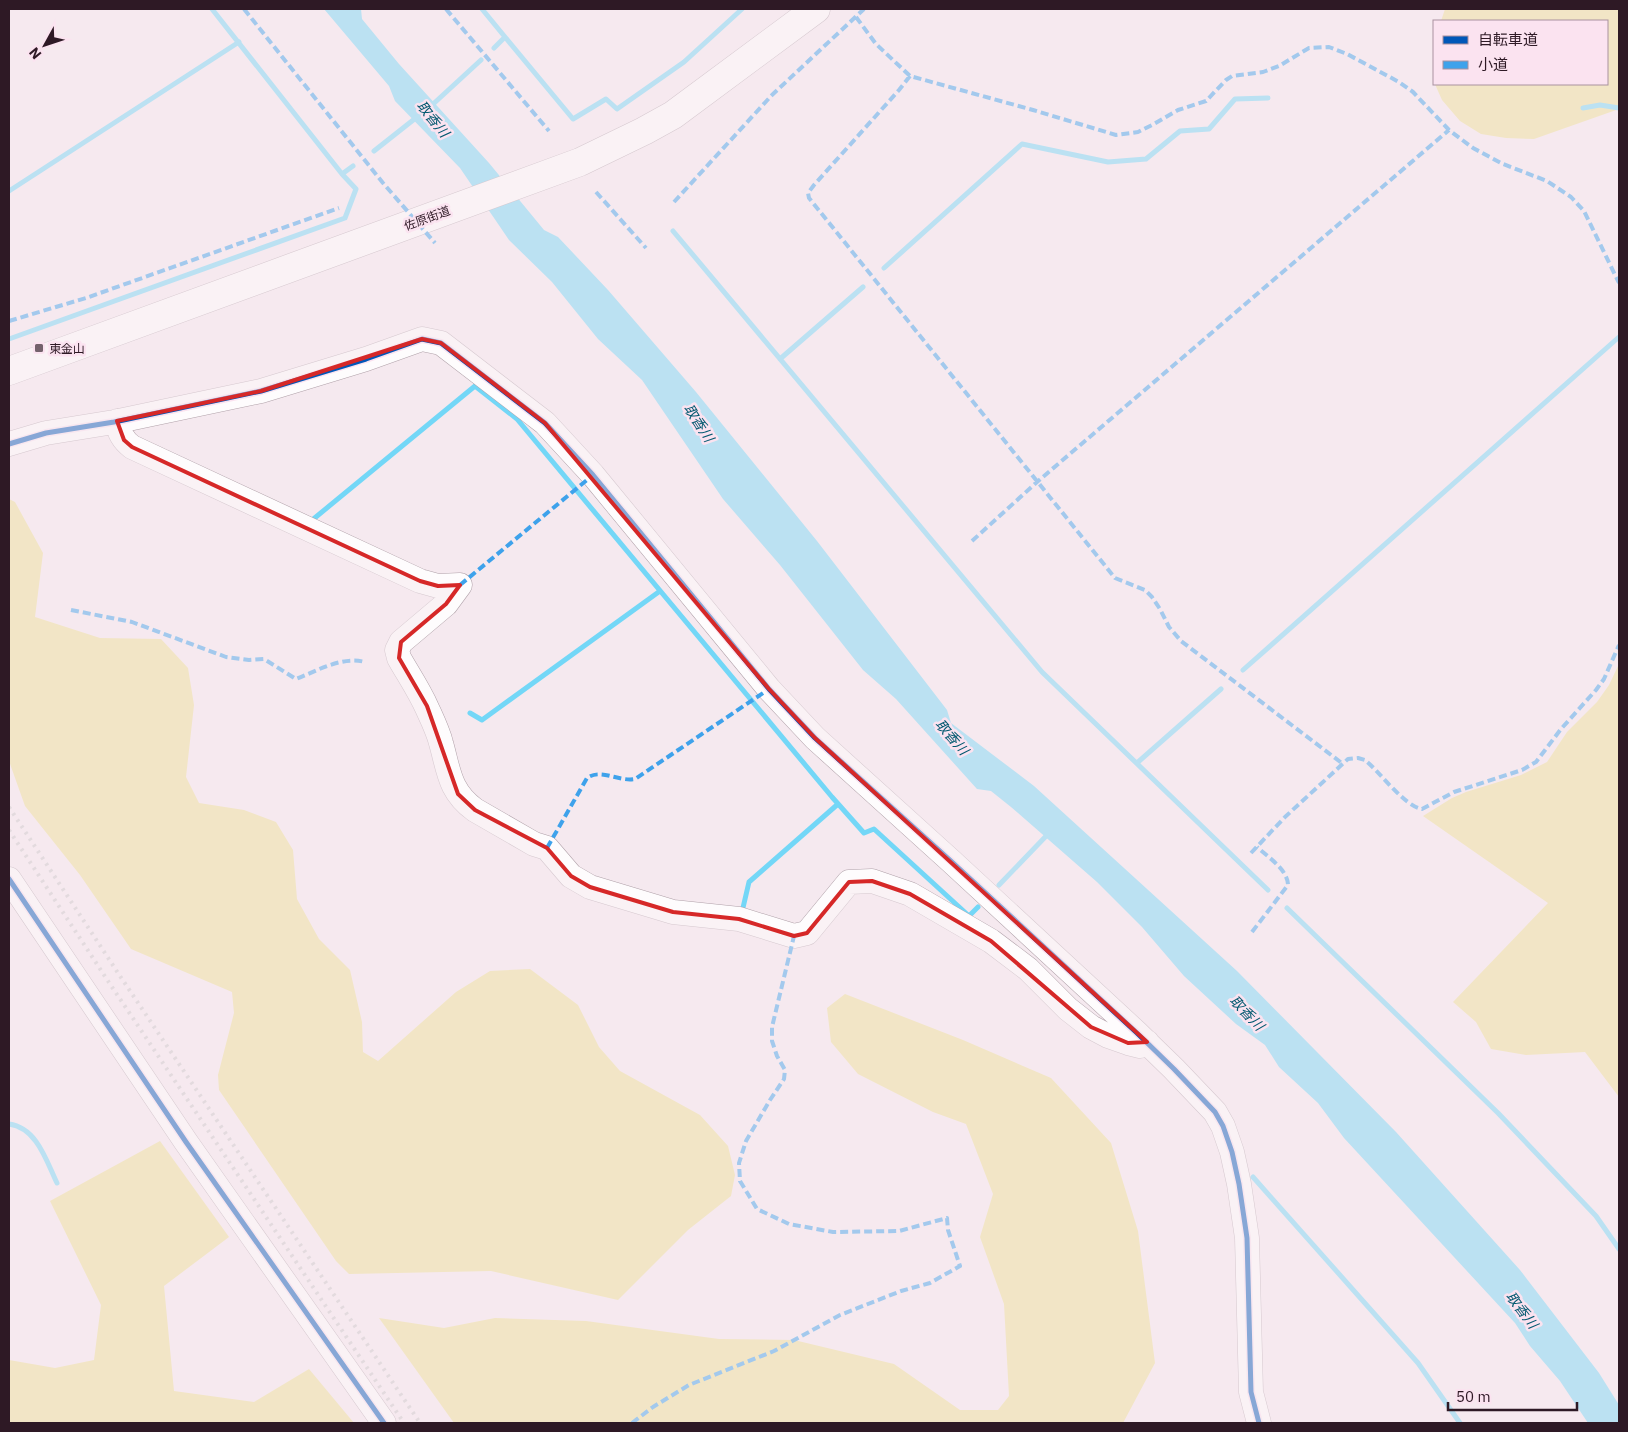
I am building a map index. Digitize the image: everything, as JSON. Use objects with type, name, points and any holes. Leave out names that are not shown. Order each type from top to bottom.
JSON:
[{"type":"highway","name":"佐原街道","points":[[9,371],[580,162],[644,131],[673,114],[816,9]]},
{"type":"street","points":[[9,444],[46,433],[117,421],[261,391],[366,359],[422,339],[441,343],[545,423],[593,476],[769,689],[815,738],[1147,1042],[1215,1112],[1223,1126],[1240,1184],[1247,1238],[1251,1392],[1259,1423]]},
{"type":"street","points":[[117,421],[118,430],[132,448],[420,581],[438,586],[460,585],[446,604],[401,642],[397,650],[399,658],[426,706],[441,743],[446,768],[458,794],[475,810],[534,844],[547,848],[570,876],[590,887],[673,912],[739,919],[794,936],[808,933],[849,882],[872,880],[910,894],[991,941],[1028,969],[1068,1010],[1091,1027],[1128,1044],[1140,1046],[1147,1042]]},
{"type":"street","points":[[9,878],[186,1142],[384,1423]]},
{"type":"highlighted area","points":[[422,339],[441,343],[545,423],[769,689],[815,738],[1147,1042],[1128,1043],[1091,1027],[991,941],[910,894],[872,881],[849,882],[807,933],[794,936],[739,919],[673,912],[590,887],[571,876],[547,848],[475,810],[458,794],[427,706],[399,658],[401,642],[446,604],[460,585],[438,586],[420,581],[132,447],[124,440],[117,421],[261,391]]},
{"type":"shaded area","points":[[1445,9],[1619,9],[1619,109],[1534,139],[1506,138],[1481,134],[1460,121],[1442,100],[1435,85],[1608,85],[1608,20],[1441,20]]},
{"type":"shaded area","points":[[9,499],[15,502],[43,553],[35,617],[100,638],[161,639],[188,668],[194,705],[186,777],[199,803],[244,810],[276,822],[293,850],[297,899],[319,939],[350,970],[362,1022],[363,1052],[378,1061],[456,992],[490,971],[530,969],[578,1005],[599,1047],[620,1071],[700,1115],[728,1146],[735,1175],[731,1196],[688,1230],[618,1300],[491,1271],[349,1274],[336,1261],[219,1090],[218,1075],[234,1013],[232,992],[131,949],[80,875],[25,806],[9,761]]},
{"type":"shaded area","points":[[1619,664],[1619,1097],[1585,1052],[1526,1055],[1491,1049],[1476,1022],[1453,1002],[1548,903],[1423,816],[1452,798],[1521,775],[1547,762],[1567,732],[1597,702],[1609,685]]},
{"type":"shaded area","points":[[845,994],[963,1040],[1051,1078],[1111,1143],[1138,1231],[1155,1363],[1123,1423],[454,1423],[379,1318],[444,1328],[495,1318],[586,1321],[719,1339],[794,1340],[894,1364],[960,1410],[998,1410],[1009,1396],[1004,1304],[980,1237],[993,1194],[966,1124],[933,1112],[858,1074],[831,1042],[827,1008]]},
{"type":"shaded area","points":[[160,1141],[229,1237],[164,1286],[174,1391],[254,1402],[309,1369],[354,1423],[9,1423],[9,1360],[55,1368],[94,1360],[101,1305],[50,1201]]},
{"type":"water","name":"取香川","points":[[324,9],[361,9],[362,19],[399,64],[489,163],[544,230],[558,237],[608,290],[696,392],[817,541],[947,710],[951,723],[1034,786],[1237,971],[1396,1132],[1520,1270],[1599,1373],[1619,1405],[1619,1423],[1588,1423],[1560,1381],[1530,1346],[1515,1323],[1344,1138],[1318,1103],[1279,1067],[1265,1045],[1236,1024],[1184,976],[1142,927],[1097,882],[991,791],[977,789],[896,699],[863,670],[780,565],[723,499],[642,380],[598,339],[552,282],[509,240],[460,168],[395,101],[389,86]]},
{"type":"waterway","points":[[212,9],[342,174]]},
{"type":"waterway","points":[[482,9],[505,37]]},
{"type":"waterway","points":[[494,48],[505,37],[573,119],[606,99],[617,109],[684,62],[742,9]]},
{"type":"waterway","points":[[9,191],[239,42]]},
{"type":"waterway","name":"取香川","points":[[431,106],[481,60]]},
{"type":"waterway","points":[[884,268],[1022,144],[1108,162],[1146,159],[1180,131],[1209,129],[1235,99],[1268,98]]},
{"type":"waterway","points":[[1583,108],[1600,105],[1619,108]]},
{"type":"waterway","name":"取香川","points":[[374,151],[417,117]]},
{"type":"waterway","points":[[9,339],[345,218],[356,189],[342,174],[353,166]]},
{"type":"waterway","points":[[673,231],[1042,672],[1268,890]]},
{"type":"waterway","points":[[780,359],[863,287]]},
{"type":"waterway","points":[[1243,670],[1619,337]]},
{"type":"waterway","points":[[311,521],[475,386],[517,419],[864,833],[874,829],[969,916],[978,907]]},
{"type":"waterway","points":[[470,713],[482,720],[660,591]]},
{"type":"waterway","points":[[1137,763],[1221,689]]},
{"type":"waterway","points":[[742,912],[749,882],[838,804]]},
{"type":"waterway","points":[[999,885],[1049,833]]},
{"type":"waterway","points":[[1287,908],[1498,1113],[1596,1216],[1619,1249]]},
{"type":"waterway","points":[[9,1124],[19,1127],[34,1138],[57,1183]]},
{"type":"waterway","points":[[1253,1177],[1418,1363],[1460,1423]]},
{"type":"railway","points":[[9,807],[420,1423]]},
{"type":"railway","points":[[9,830],[404,1423]]},
{"type":"marked path","points":[[244,9],[383,183],[435,243]]},
{"type":"marked path","points":[[446,9],[549,131]]},
{"type":"marked path","points":[[674,202],[772,95],[864,9]]},
{"type":"marked path","points":[[856,17],[876,44],[910,76],[1116,135],[1138,132],[1178,110],[1206,101],[1232,76],[1263,72],[1279,66],[1309,48],[1329,47],[1347,54],[1399,82],[1413,92],[1449,130],[1473,148],[1503,164],[1547,181],[1571,197],[1584,211],[1619,283]]},
{"type":"marked path","points":[[910,76],[814,185],[808,193],[809,198],[1115,578],[1145,590],[1160,609],[1169,627],[1181,641],[1343,764]]},
{"type":"marked path","points":[[972,541],[1037,482],[1449,130]]},
{"type":"marked path","points":[[596,192],[646,248]]},
{"type":"marked path","points":[[9,321],[86,298],[339,208]]},
{"type":"marked path","points":[[460,585],[593,475]]},
{"type":"marked path","points":[[71,610],[132,622],[226,657],[249,660],[264,659],[296,679],[338,663],[347,661],[365,662]]},
{"type":"marked path","points":[[1251,853],[1285,817],[1348,759],[1358,758],[1365,760],[1408,802],[1422,809],[1454,792],[1522,770],[1536,762],[1561,729],[1596,690],[1604,679],[1619,645]]},
{"type":"marked path","points":[[547,848],[587,778],[598,774],[622,779],[635,779],[769,689]]},
{"type":"marked path","points":[[1252,932],[1288,885],[1285,874],[1281,869],[1257,847]]},
{"type":"marked path","points":[[632,1423],[653,1407],[689,1385],[774,1351],[840,1315],[901,1291],[930,1283],[960,1266],[948,1230],[947,1218],[899,1231],[833,1232],[789,1224],[757,1209],[740,1181],[739,1163],[746,1141],[784,1079],[785,1070],[777,1056],[772,1041],[772,1027],[794,936]]},
{"type":"cycle path","points":[[9,444],[46,433],[114,422],[261,391],[366,359],[422,339],[441,343],[545,423],[593,475],[769,689],[815,738],[1137,1033],[1215,1112],[1223,1126],[1232,1152],[1247,1238],[1251,1392],[1259,1423]]},
{"type":"cycle path","points":[[9,879],[186,1142],[384,1423]]},
{"type":"place","name":"東金山","points":[[39,348]]}]
